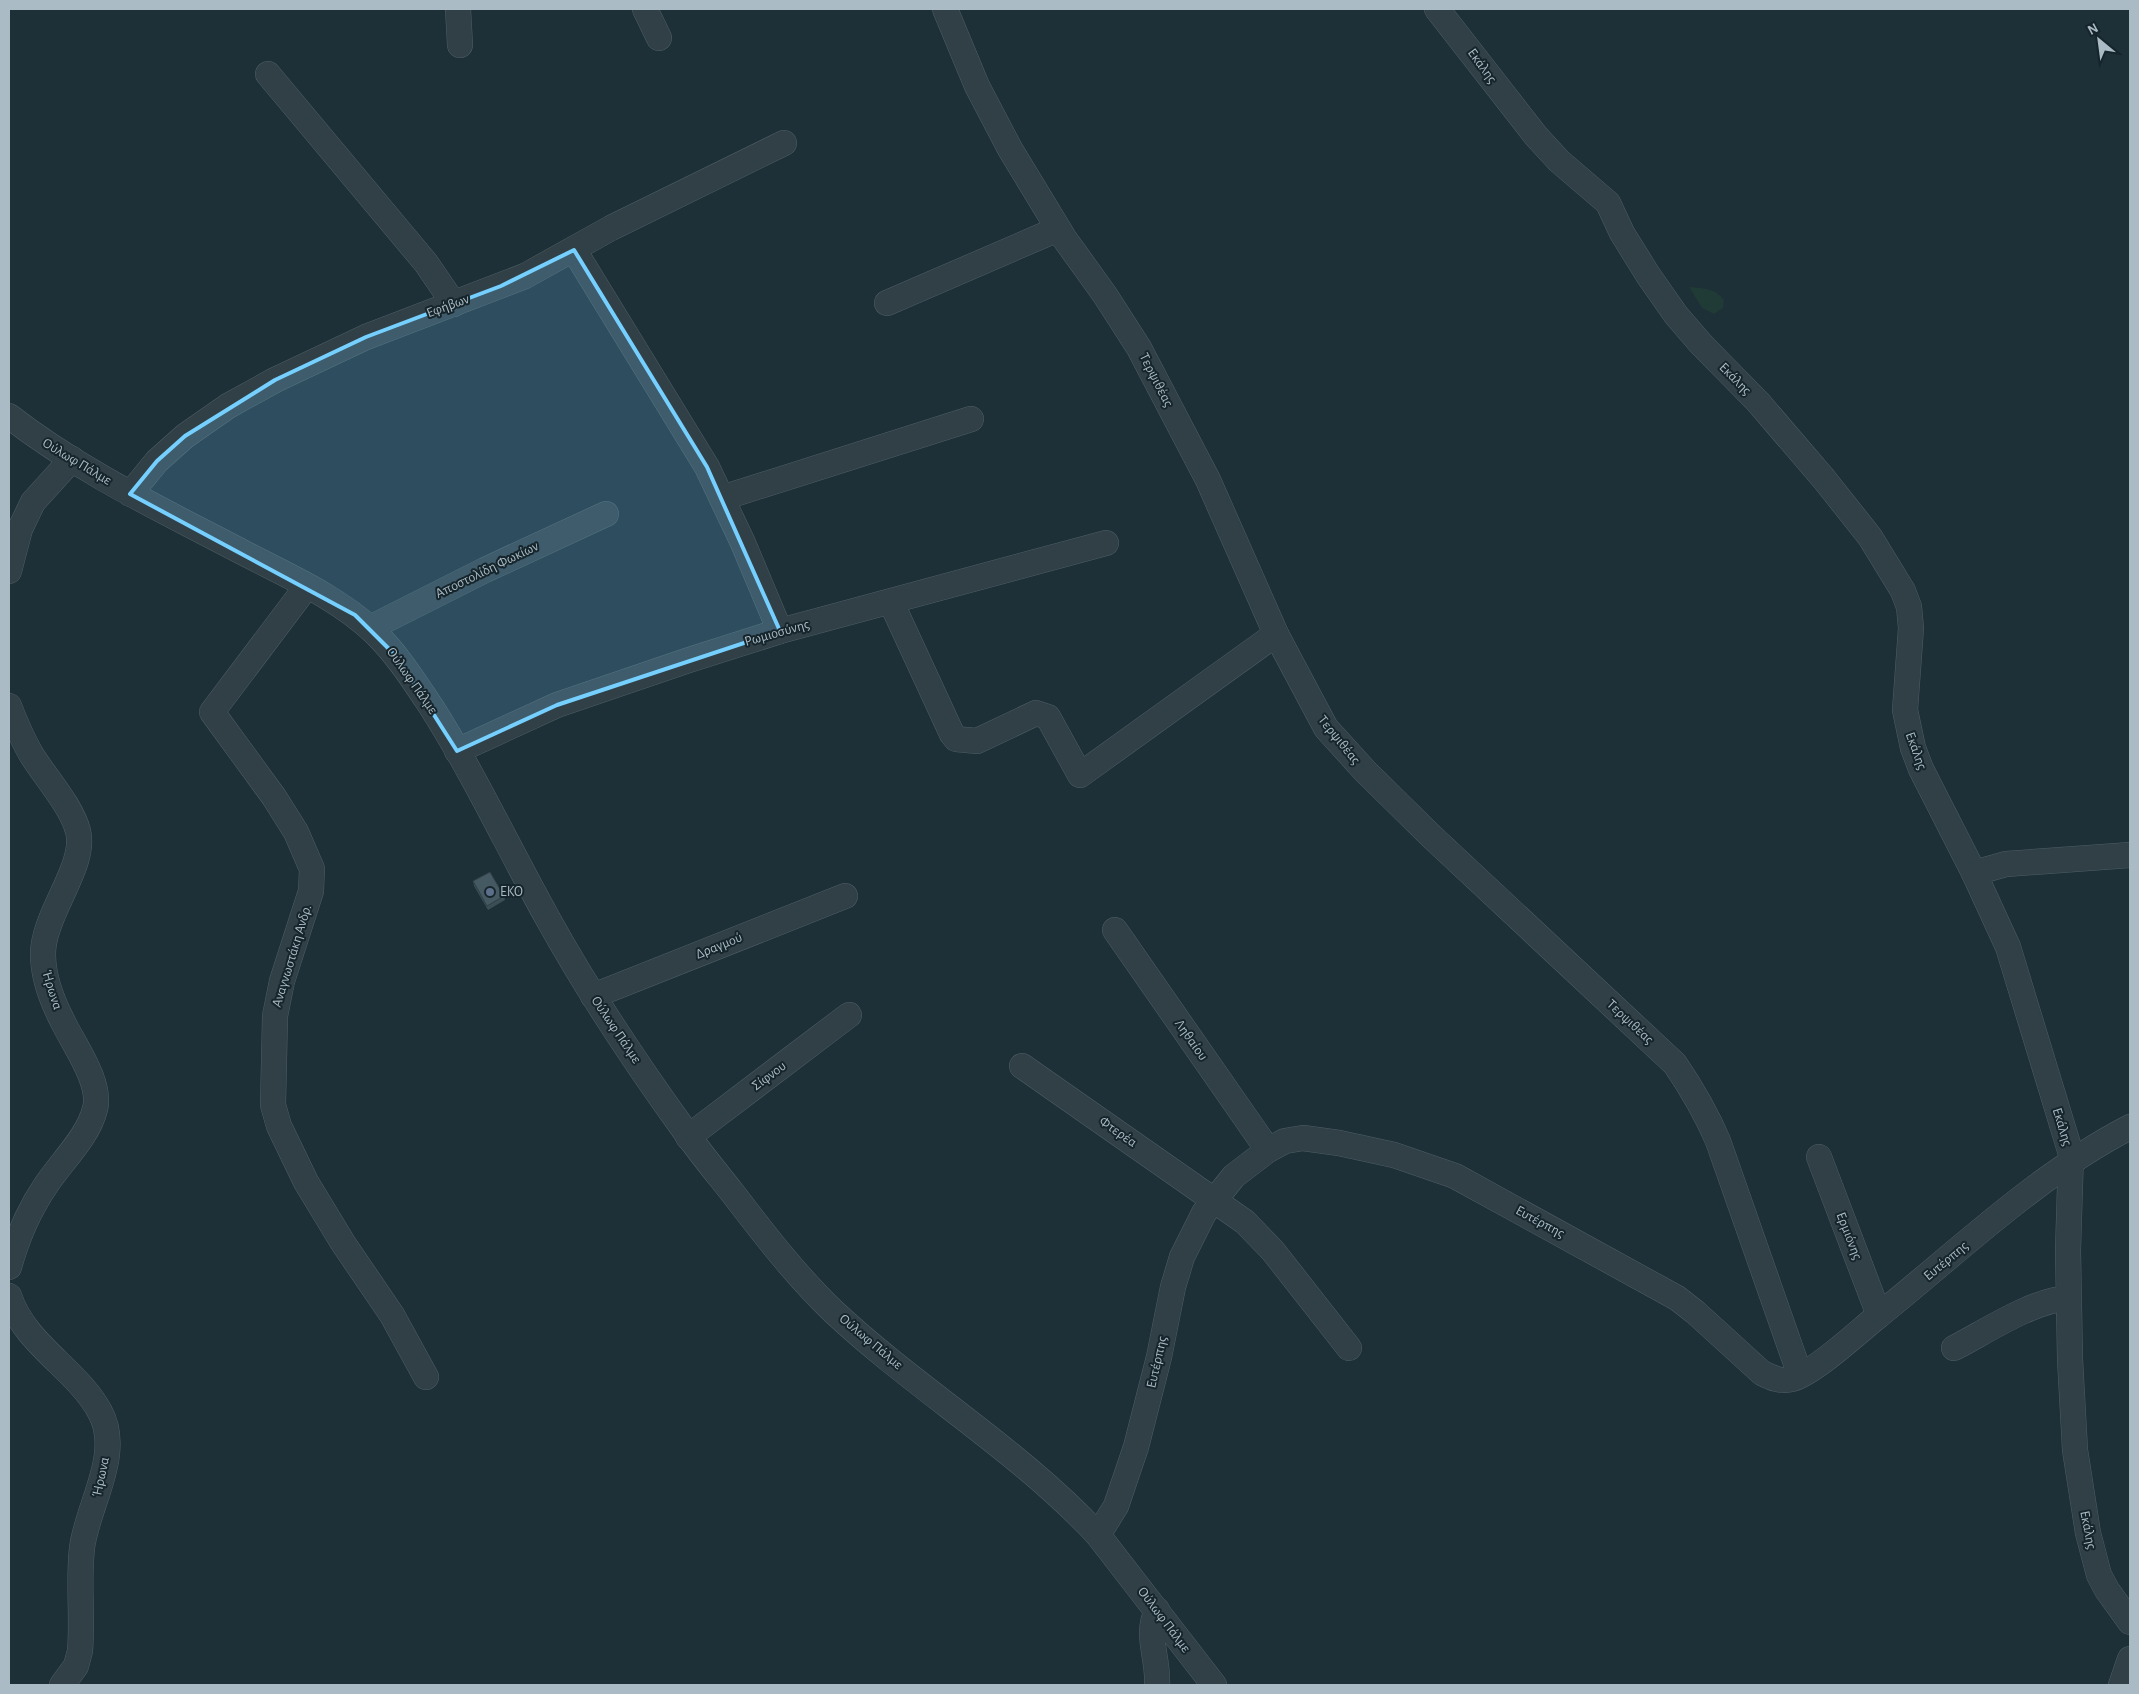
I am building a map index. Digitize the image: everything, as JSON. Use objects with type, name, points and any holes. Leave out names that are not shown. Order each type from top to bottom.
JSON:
[{"type":"street","points":[[458,9],[460,45]]},
{"type":"street","points":[[645,9],[659,38]]},
{"type":"street","name":"Τερψιθέας","points":[[945,9],[963,55],[989,110],[1058,229],[1115,310],[1139,348],[1208,480],[1276,634],[1326,728],[1365,771],[1530,930],[1674,1064],[1693,1090],[1705,1111],[1735,1189],[1800,1375]]},
{"type":"street","name":"Εκάλης","points":[[1437,9],[1536,136],[1559,161],[1608,203],[1622,234],[1676,315],[1803,454],[1882,554],[1903,591],[1910,614],[1911,634],[1904,710],[1913,748],[1974,873],[2014,964],[2068,1145],[2071,1163],[2068,1222],[2068,1298],[2075,1450],[2088,1532],[2099,1574],[2107,1590],[2130,1622]]},
{"type":"street","points":[[268,74],[426,263],[454,304]]},
{"type":"street","name":"Εφήβων","points":[[130,494],[147,471],[171,448],[228,406],[314,360],[366,337],[525,276],[611,228],[784,143]]},
{"type":"street","points":[[887,303],[1058,229]]},
{"type":"street","points":[[574,250],[702,459],[722,498],[780,631]]},
{"type":"street","name":"Ούλωφ Πάλμε","points":[[9,416],[36,437],[130,494],[344,607],[370,628],[388,646],[407,671],[457,751],[548,920],[594,996],[688,1137],[764,1234],[805,1283],[837,1314],[1027,1469],[1074,1510],[1098,1535],[1214,1685]]},
{"type":"street","points":[[722,498],[972,419]]},
{"type":"street","points":[[9,571],[20,529],[33,502],[72,459]]},
{"type":"street","name":"Αποστολίδη Φωκίων","points":[[370,628],[486,570],[606,514]]},
{"type":"street","name":"Ρωμιοσύνης","points":[[457,751],[557,705],[780,631],[1106,543]]},
{"type":"street","name":"Αναγνωστάκη Ανδρ.","points":[[307,586],[212,712],[274,797],[296,832],[312,869],[313,880],[308,904],[282,980],[275,1016],[274,1105],[279,1126],[306,1182],[343,1243],[392,1315],[426,1378]]},
{"type":"street","points":[[890,602],[956,739],[977,741],[1036,713],[1048,717],[1080,774],[1276,634]]},
{"type":"street","name":"Ήρωνα","points":[[9,706],[26,744],[73,819],[78,834],[79,845],[74,866],[45,933],[44,966],[52,998],[90,1074],[97,1100],[94,1114],[86,1130],[45,1186],[29,1213],[16,1243],[9,1267]]},
{"type":"street","points":[[1974,873],[2006,864],[2130,855]]},
{"type":"street","name":"Δραγμού","points":[[594,996],[845,896]]},
{"type":"street","name":"Ληθαίου","points":[[1115,930],[1268,1150]]},
{"type":"street","name":"Σίφνου","points":[[688,1137],[849,1014]]},
{"type":"street","name":"Φτερέα","points":[[1022,1066],[1245,1222],[1264,1240],[1349,1348]]},
{"type":"street","name":"Ευτέρπης","points":[[1098,1535],[1116,1506],[1136,1447],[1159,1357],[1178,1270],[1202,1218],[1214,1199],[1243,1167],[1268,1150],[1296,1138],[1322,1140],[1394,1155],[1440,1170],[1558,1232],[1677,1298],[1762,1373],[1780,1380],[1792,1379],[1825,1358],[2024,1195],[2071,1163],[2130,1127]]},
{"type":"street","name":"Ερμιόνης","points":[[1819,1157],[1879,1315]]},
{"type":"street","points":[[1954,1348],[2034,1307],[2054,1299],[2068,1298]]},
{"type":"street","name":"Ήρωνα","points":[[10,1301],[23,1323],[35,1338],[95,1403],[108,1434],[100,1482],[82,1546],[80,1651],[76,1666],[62,1685]]},
{"type":"street","points":[[1156,1610],[1152,1621],[1150,1637],[1157,1674],[1157,1685]]},
{"type":"street","points":[[2121,1685],[2130,1659]]},
{"type":"highlighted area","points":[[574,250],[707,467],[780,631],[557,705],[457,751],[397,657],[355,615],[130,494],[157,461],[185,436],[275,380],[366,337],[501,286]]},
{"type":"green space","points":[[1689,287],[1708,289],[1717,293],[1724,300],[1723,308],[1714,314],[1702,308]]},
{"type":"building","points":[[490,872],[504,896],[487,906],[473,881]]},
{"type":"place","name":"EKO","points":[[490,892]]}]
